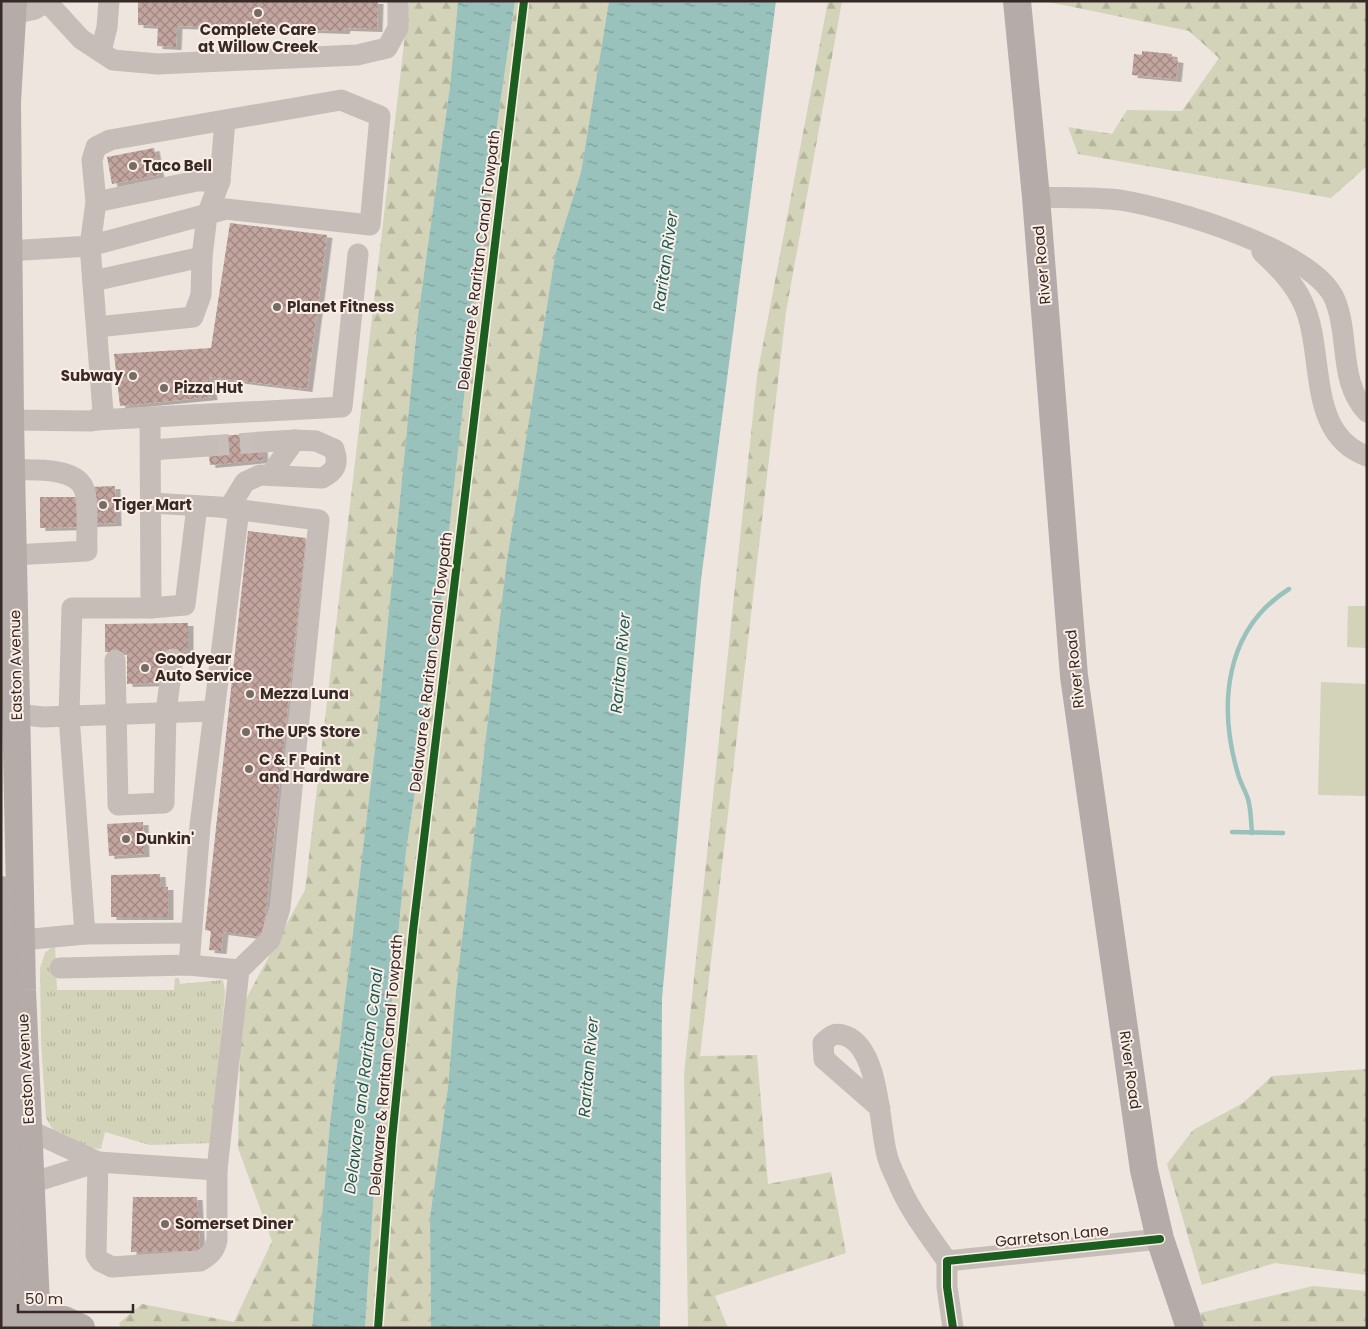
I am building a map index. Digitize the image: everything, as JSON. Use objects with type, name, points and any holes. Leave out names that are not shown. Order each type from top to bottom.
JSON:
[{"type":"main road","name":"River Road","points":[[1017,1],[1036,197],[1074,676],[1144,1170],[1160,1239],[1190,1328]]},
{"type":"main road","name":"Easton Avenue","points":[[13,8],[8,102],[4,250],[12,470],[17,714],[8,948],[2,988],[19,1325]]},
{"type":"main road","name":"Easton Avenue","points":[[1,890],[1,904],[8,948],[29,1130],[31,1183],[19,1325]]},
{"type":"main road","points":[[19,1325],[64,1320],[81,1328]]},
{"type":"street","points":[[101,51],[107,26],[109,1]]},
{"type":"street","points":[[13,8],[35,9],[48,2],[81,38],[113,60],[158,64],[357,54],[388,48],[398,28],[398,1]]},
{"type":"street","points":[[4,250],[90,246],[226,209],[370,225],[380,116],[341,100],[110,140],[96,147],[92,160],[96,202],[90,246],[104,405],[100,416],[96,420]]},
{"type":"street","points":[[97,328],[193,317],[201,295],[202,257],[207,215],[220,181],[225,120]]},
{"type":"street","points":[[92,160],[112,152],[164,138],[199,138],[223,144]]},
{"type":"street","points":[[96,202],[197,180],[220,181]]},
{"type":"street","points":[[1036,197],[1119,200],[1189,216],[1232,231],[1278,252],[1313,274],[1330,290],[1340,315],[1352,390],[1367,412]]},
{"type":"street","points":[[1252,241],[1292,284],[1303,303],[1316,347],[1320,395],[1331,424],[1352,448],[1367,456]]},
{"type":"street","points":[[10,420],[96,420],[342,407],[358,254]]},
{"type":"street","points":[[93,281],[202,257]]},
{"type":"street","points":[[150,417],[151,608]]},
{"type":"street","points":[[270,475],[295,440]]},
{"type":"street","points":[[189,965],[200,826],[214,711],[234,509],[246,482],[260,475],[322,478],[331,474],[337,466],[334,449],[316,441],[262,442]]},
{"type":"street","points":[[150,450],[208,446]]},
{"type":"street","points":[[12,470],[58,471],[76,480],[85,491],[87,551],[14,555]]},
{"type":"street","points":[[98,1162],[96,1255],[100,1261],[112,1267],[200,1261],[215,1248],[217,1240],[217,1170],[240,970],[270,940],[280,908],[319,520],[234,509],[151,503]]},
{"type":"street","points":[[85,934],[69,716],[72,608],[151,608],[185,605],[197,506]]},
{"type":"street","points":[[115,660],[118,805],[164,803],[166,712],[173,659]]},
{"type":"street","points":[[17,714],[43,717],[214,711]]},
{"type":"street","points":[[8,948],[85,934],[192,933]]},
{"type":"street","points":[[122,967],[123,934]]},
{"type":"street","points":[[60,968],[189,965],[240,970]]},
{"type":"street","points":[[880,1108],[887,1155],[897,1181],[908,1205],[947,1262],[948,1287],[954,1328]]},
{"type":"street","points":[[29,1130],[98,1162],[217,1170]]},
{"type":"street","points":[[31,1183],[98,1162]]},
{"type":"street","name":"Garretson Lane","points":[[947,1262],[1160,1239]]},
{"type":"green space","points":[[409,1],[458,1],[450,86],[418,317],[377,732],[330,1123],[312,1328],[121,1328],[119,1323],[142,1304],[234,1322],[272,1241],[238,1148],[241,1008],[305,890]]},
{"type":"green space","points":[[515,1],[609,1],[581,172],[555,255],[506,566],[456,990],[448,1087],[430,1217],[431,1328],[365,1328],[374,1191],[406,852],[435,656],[486,202]]},
{"type":"green space","points":[[828,1],[842,1],[786,312],[700,1056],[757,1055],[768,1184],[831,1172],[846,1253],[715,1296],[728,1328],[688,1328],[684,1074],[757,376]]},
{"type":"green space","points":[[1044,1],[1367,1],[1367,166],[1331,198],[1078,154],[1068,127],[1112,134],[1127,110],[1182,111],[1219,58],[1189,31]]},
{"type":"green space","points":[[1348,606],[1367,606],[1367,648],[1347,647]]},
{"type":"green space","points":[[1321,682],[1367,684],[1367,796],[1318,795]]},
{"type":"green space","points":[[55,944],[57,990],[174,990],[175,978],[179,978],[180,984],[223,980],[225,992],[212,1143],[150,1145],[105,1132],[101,1149],[90,1148],[55,1133],[46,1118],[41,1042],[40,968],[45,953]]},
{"type":"green space","points":[[1367,1069],[1367,1275],[1275,1263],[1202,1285],[1167,1164],[1193,1130],[1243,1103],[1272,1076]]},
{"type":"green space","points":[[1313,1286],[1367,1291],[1367,1328],[1205,1328],[1200,1313]]},
{"type":"water","name":"Delaware and Raritan Canal","points":[[458,1],[515,1],[486,202],[435,656],[406,852],[374,1191],[365,1328],[312,1328],[330,1123],[377,732],[418,317],[450,86]]},
{"type":"water","name":"Raritan River","points":[[609,1],[776,1],[701,580],[662,998],[660,1328],[431,1328],[430,1217],[448,1087],[456,990],[506,566],[555,255],[581,172]]},
{"type":"building","name":"Complete Care at Willow Creek","points":[[138,1],[378,1],[377,29],[345,28],[344,31],[177,26],[176,47],[157,46],[158,26],[138,25]]},
{"type":"building","points":[[1142,51],[1172,54],[1172,59],[1178,60],[1176,79],[1132,75],[1134,54],[1142,55]]},
{"type":"building","name":"Taco Bell","points":[[154,148],[159,175],[112,184],[107,157]]},
{"type":"building","points":[[230,223],[327,235],[307,389],[209,377],[212,397],[120,406],[114,354],[211,348]]},
{"type":"building","points":[[261,433],[263,460],[210,465],[207,437]]},
{"type":"building","name":"Tiger Mart","points":[[115,486],[116,523],[91,524],[90,487]]},
{"type":"building","points":[[40,497],[81,497],[82,527],[40,528]]},
{"type":"building","points":[[248,531],[306,538],[263,937],[223,932],[221,951],[209,950],[211,931],[205,930]]},
{"type":"building","name":"Goodyear Auto Service","points":[[188,623],[188,651],[164,651],[164,683],[127,684],[127,652],[105,652],[105,624]]},
{"type":"building","name":"Dunkin'","points":[[143,822],[144,854],[109,856],[107,824]]},
{"type":"building","points":[[160,874],[161,887],[168,887],[168,917],[111,917],[111,875]]},
{"type":"building","name":"Somerset Diner","points":[[133,1197],[197,1197],[200,1251],[131,1252]]},
{"type":"waterway","points":[[1252,833],[1249,803],[1238,774],[1232,748],[1228,722],[1228,696],[1232,671],[1239,648],[1251,626],[1267,606],[1289,589]]},
{"type":"waterway","points":[[1232,832],[1283,833]]},
{"type":"tunnel","points":[[208,446],[262,442]]},
{"type":"cycle path","name":"Delaware & Raritan Canal Towpath","points":[[378,1328],[392,1139],[413,931],[524,1]]},
{"type":"cycle path","points":[[953,1328],[947,1287],[947,1261],[1160,1239]]},
{"type":"place","name":"Complete Care at Willow Creek","points":[[258,13]]},
{"type":"place","name":"Taco Bell","points":[[133,166]]},
{"type":"place","name":"Planet Fitness","points":[[277,307]]},
{"type":"place","name":"Subway","points":[[133,376]]},
{"type":"place","name":"Pizza Hut","points":[[164,388]]},
{"type":"place","name":"Tiger Mart","points":[[103,505]]},
{"type":"place","name":"Goodyear Auto Service","points":[[145,668]]},
{"type":"place","name":"Mezza Luna","points":[[250,694]]},
{"type":"place","name":"The UPS Store","points":[[246,732]]},
{"type":"place","name":"C & F Paint and Hardware","points":[[249,769]]},
{"type":"place","name":"Dunkin'","points":[[126,839]]},
{"type":"place","name":"Somerset Diner","points":[[165,1224]]}]
